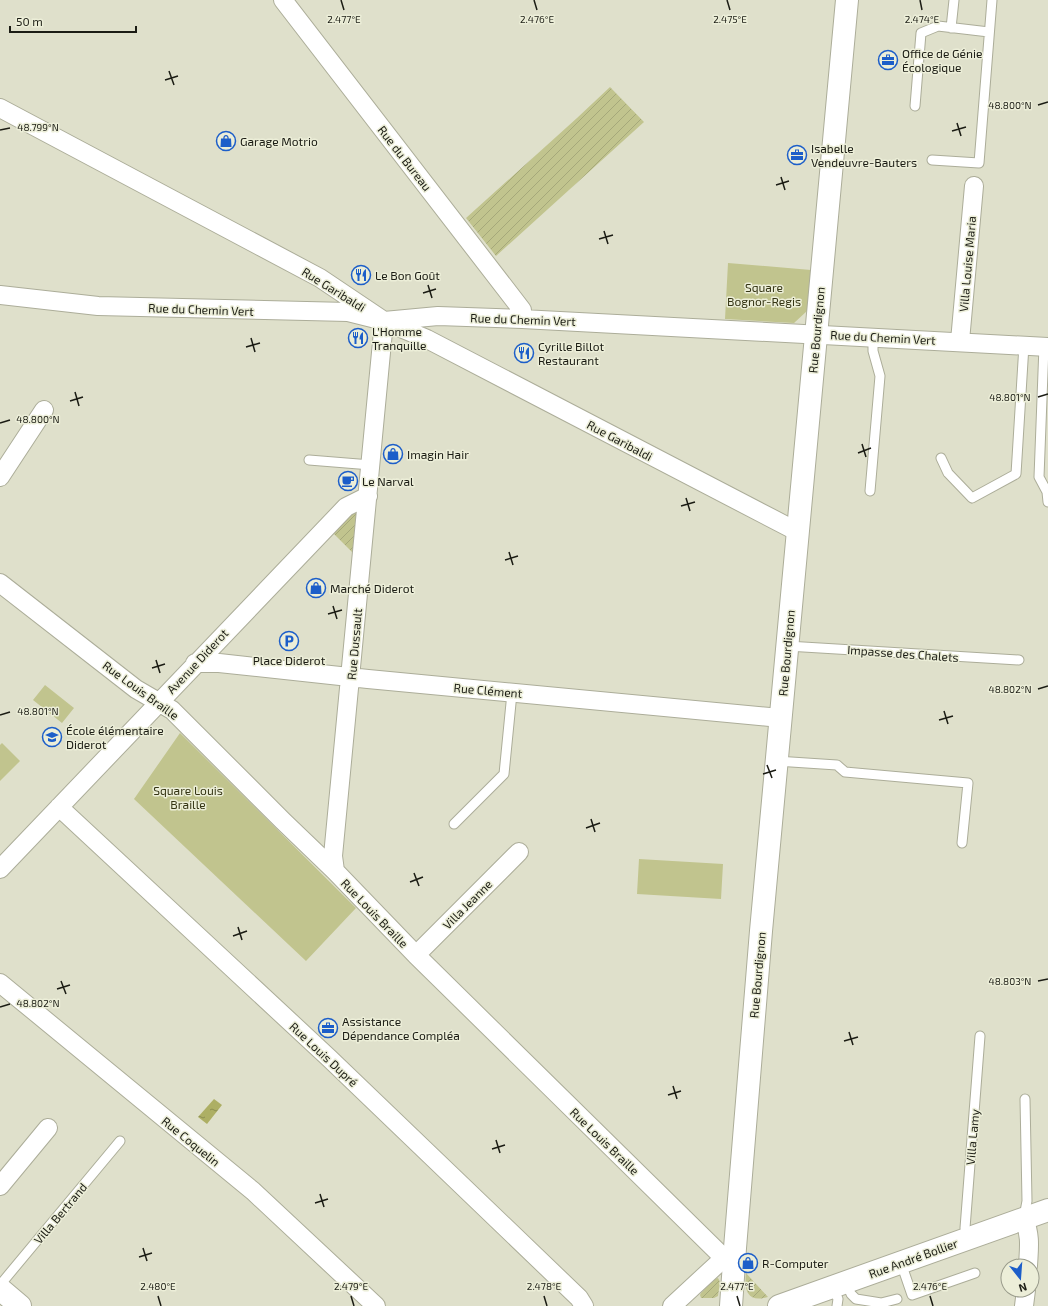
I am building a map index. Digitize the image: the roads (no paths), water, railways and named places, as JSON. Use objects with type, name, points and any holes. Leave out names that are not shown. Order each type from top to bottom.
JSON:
[{"type":"street","name":"Rue du Bureau","points":[[283,0],[522,310],[522,319]]},
{"type":"street","name":"Rue Bourdignon","points":[[731,1306],[729,1258],[761,931],[846,0]]},
{"type":"street","name":"Rue Garibaldi","points":[[0,108],[320,278],[384,321],[427,339],[798,532]]},
{"type":"street","name":"Villa Louise Maria","points":[[960,342],[974,186]]},
{"type":"street","name":"Rue du Chemin Vert","points":[[0,295],[98,306],[348,312],[384,321],[438,316],[522,319],[1046,346]]},
{"type":"street","name":"Rue Dussault","points":[[335,871],[333,856],[384,321]]},
{"type":"street","points":[[0,477],[44,410]]},
{"type":"street","name":"Avenue Diderot","points":[[0,869],[195,663],[346,507],[368,496]]},
{"type":"street","name":"Rue Louis Braille","points":[[0,583],[136,689],[172,710],[335,871],[416,955],[729,1258]]},
{"type":"street","name":"Rue Clément","points":[[195,663],[219,663],[512,693],[780,718]]},
{"type":"street","name":"Rue Louis Dupré","points":[[59,807],[329,1058],[579,1298],[584,1306]]},
{"type":"street","name":"Villa Jeanne","points":[[416,955],[519,852]]},
{"type":"street","name":"Rue Coquelin","points":[[0,983],[253,1191],[376,1306]]},
{"type":"street","points":[[0,1186],[48,1128]]},
{"type":"street","name":"Rue André Bollier","points":[[779,1306],[839,1292],[901,1263],[1048,1210]]},
{"type":"street","points":[[1024,1218],[1029,1232],[1029,1258]]},
{"type":"street","points":[[672,1306],[729,1258]]},
{"type":"street","points":[[0,1289],[20,1306]]},
{"type":"lane","points":[[951,28],[954,0]]},
{"type":"lane","points":[[932,160],[978,163],[992,0]]},
{"type":"lane","points":[[915,106],[921,33],[938,26],[989,32]]},
{"type":"lane","points":[[870,491],[880,376],[873,351],[873,337]]},
{"type":"lane","points":[[941,458],[948,473],[972,498],[1016,474],[1024,345]]},
{"type":"lane","points":[[1046,346],[1039,478],[1046,492],[1048,502]]},
{"type":"lane","points":[[309,460],[371,465]]},
{"type":"lane","name":"Impasse des Chalets","points":[[787,646],[1019,660]]},
{"type":"lane","points":[[454,824],[504,774],[512,693]]},
{"type":"lane","points":[[776,761],[838,765],[845,772],[968,783],[962,843]]},
{"type":"lane","name":"Villa Lamy","points":[[969,1238],[965,1228],[980,1036]]},
{"type":"lane","points":[[1024,1218],[1027,1201],[1025,1099]]},
{"type":"lane","name":"Villa Bertrand","points":[[0,1285],[120,1141]]},
{"type":"lane","points":[[901,1263],[912,1295],[975,1273]]},
{"type":"lane","points":[[839,1292],[851,1294],[856,1299],[881,1303],[897,1299]]},
{"type":"water","points":[[214,1099],[222,1105],[207,1124],[198,1117]]},
{"type":"place","name":"Office de Génie Écologique","points":[[888,60]]},
{"type":"place","name":"Garage Motrio","points":[[226,141]]},
{"type":"place","name":"Isabelle Vendeuvre-Bauters","points":[[797,155]]},
{"type":"place","name":"Le Bon Goût","points":[[361,275]]},
{"type":"place","name":"L'Homme Tranquille","points":[[358,338]]},
{"type":"place","name":"Cyrille Billot Restaurant","points":[[524,353]]},
{"type":"place","name":"Imagin Hair","points":[[393,454]]},
{"type":"place","name":"Le Narval","points":[[348,481]]},
{"type":"place","name":"Marché Diderot","points":[[316,588]]},
{"type":"place","name":"Place Diderot","points":[[289,641]]},
{"type":"place","name":"École élémentaire Diderot","points":[[52,737]]},
{"type":"place","name":"Assistance Dépendance Compléa","points":[[328,1028]]},
{"type":"place","name":"R-Computer","points":[[748,1263]]},
{"type":"park label","name":"Square Bognor-Regis","points":[[764,294]]},
{"type":"park label","name":"Square Louis Braille","points":[[188,797]]}]
